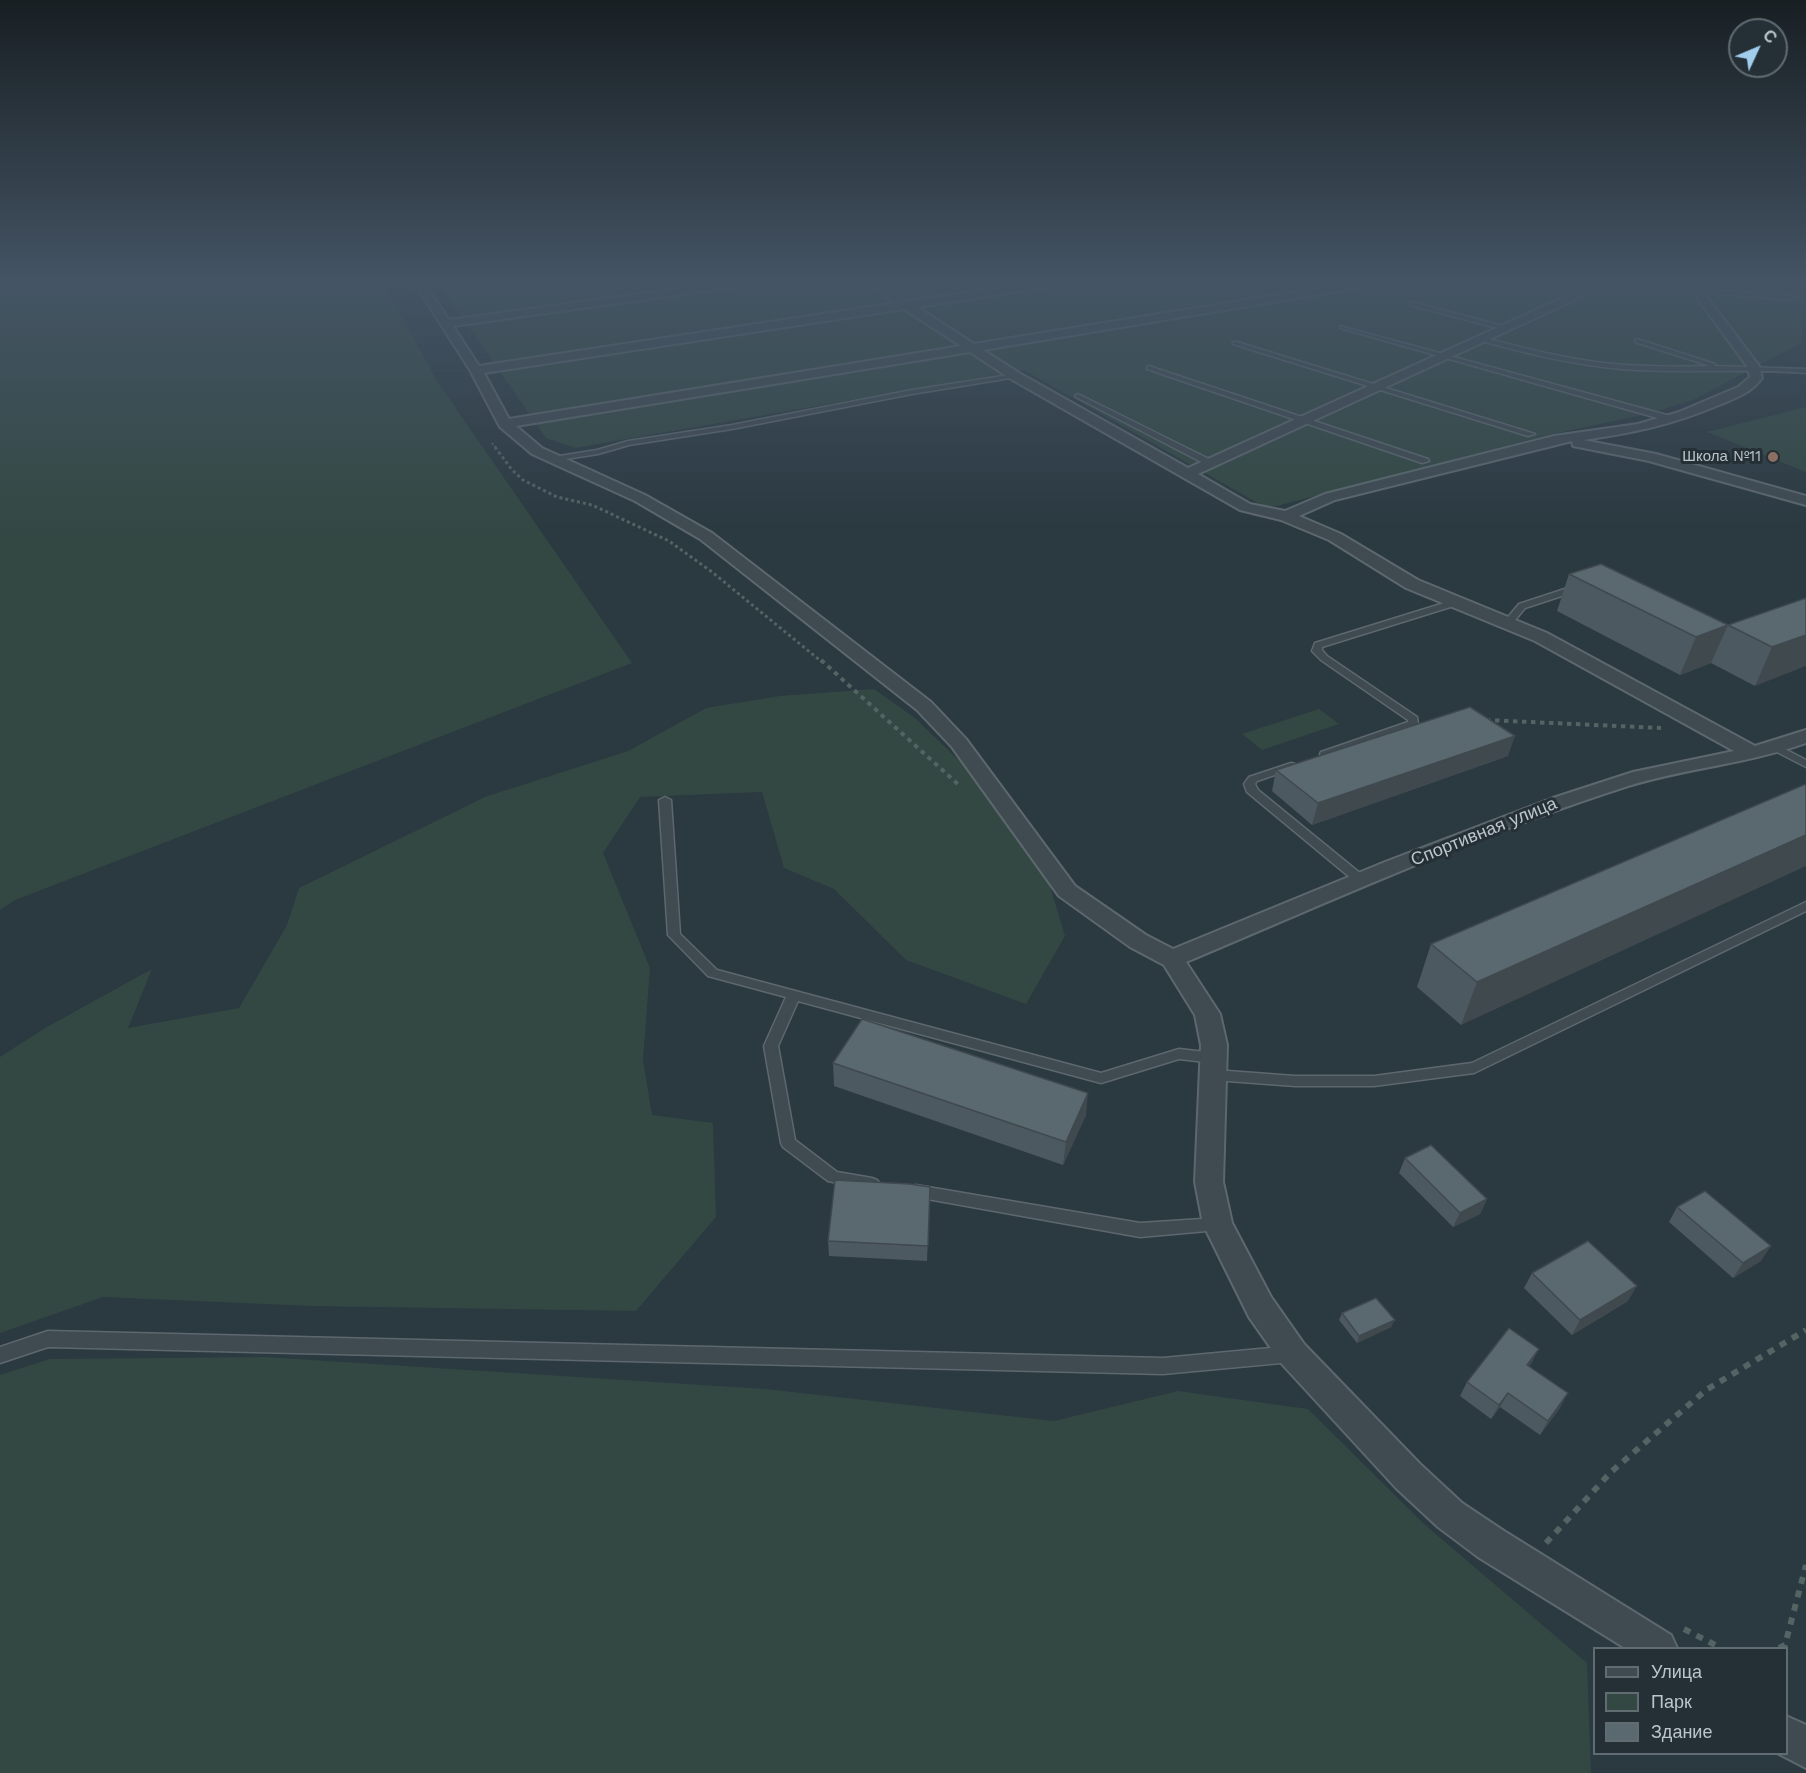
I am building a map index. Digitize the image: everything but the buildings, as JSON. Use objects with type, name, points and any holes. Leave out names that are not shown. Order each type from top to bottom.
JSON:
[{"type":"street","points":[[474,367],[498,433],[640,498],[706,536],[924,706],[959,742],[1067,891],[1138,941],[1172,959],[1207,1014],[1214,1045],[1209,1182],[1218,1224],[1260,1307],[1293,1354],[1408,1476],[1442,1507],[1525,1565],[1656,1647]]},
{"type":"street","points":[[476,370],[498,367]]},
{"type":"street","points":[[498,433],[868,367]]},
{"type":"street","points":[[1001,367],[1245,507],[1286,516],[1335,537],[1412,584],[1541,637],[1752,753]]},
{"type":"street","points":[[1187,474],[1419,367]]},
{"type":"street","points":[[1286,516],[1330,497],[1559,439],[1639,429],[1671,419],[1743,390],[1756,378],[1753,367]]},
{"type":"street","points":[[1639,429],[1650,457]]},
{"type":"street","points":[[1559,439],[1650,457],[1806,501]]},
{"type":"street","name":"Спортивная улица","points":[[1172,959],[1532,812],[1640,775],[1752,753],[1806,736]]},
{"type":"street","points":[[1788,1736],[1806,1748]]},
{"type":"lane","points":[[1311,367],[1531,434]]},
{"type":"lane","points":[[1486,367],[1671,419]]},
{"type":"lane","points":[[1626,367],[1733,369],[1748,367]]},
{"type":"lane","points":[[1725,367],[1733,369]]},
{"type":"lane","points":[[1761,367],[1806,371]]},
{"type":"lane","points":[[1149,368],[1425,460]]},
{"type":"lane","points":[[553,459],[598,452],[628,443],[732,427],[912,392],[1015,376]]},
{"type":"lane","points":[[1078,396],[1209,463]]},
{"type":"lane","points":[[1508,623],[1522,606],[1584,586]]},
{"type":"lane","points":[[1319,756],[1407,726],[1413,723],[1413,719],[1324,658],[1317,651],[1318,645],[1457,602]]},
{"type":"lane","points":[[1777,747],[1806,764]]},
{"type":"lane","points":[[1297,764],[1253,778],[1249,784],[1253,792],[1362,881]]},
{"type":"lane","points":[[665,800],[674,935],[713,973],[1101,1078],[1179,1054],[1214,1067],[1295,1081],[1374,1081],[1474,1068],[1806,906]]},
{"type":"lane","points":[[794,995],[771,1046],[788,1143],[833,1177],[1140,1230],[1218,1224]]},
{"type":"lane","points":[[0,1355],[48,1339],[1162,1366],[1293,1354]]},
{"type":"path","points":[[498,433],[512,470],[523,480],[557,497],[592,505],[669,541],[798,640],[964,789]]},
{"type":"path","points":[[1484,720],[1714,731]]},
{"type":"path","points":[[1525,1565],[1611,1472],[1706,1390],[1806,1330]]},
{"type":"path","points":[[1781,1647],[1785,1645],[1806,1565]]},
{"type":"green space","points":[[0,367],[429,367],[632,663],[15,900],[0,910]]},
{"type":"green space","points":[[496,367],[1756,367],[1693,400],[1652,413],[1543,436],[1277,506],[1263,506],[1024,370],[575,448],[546,438]]},
{"type":"green space","points":[[1806,407],[1806,472],[1707,432]]},
{"type":"green space","points":[[874,689],[915,718],[971,772],[1040,853],[1065,936],[1026,1004],[906,960],[834,889],[784,868],[762,792],[640,797],[603,853],[650,968],[643,1060],[652,1115],[713,1123],[716,1217],[636,1311],[311,1306],[103,1297],[0,1333],[0,1057],[45,1028],[152,969],[128,1028],[239,1008],[287,925],[299,888],[485,797],[628,751],[706,708],[780,696]]},
{"type":"green space","points":[[1319,709],[1339,724],[1262,750],[1242,734]]},
{"type":"green space","points":[[265,1357],[765,1389],[1054,1421],[1178,1391],[1308,1409],[1424,1524],[1587,1663],[1591,1773],[0,1773],[0,1375],[50,1359]]},
{"type":"place","name":"Школа №11","points":[[1773,457]]}]
